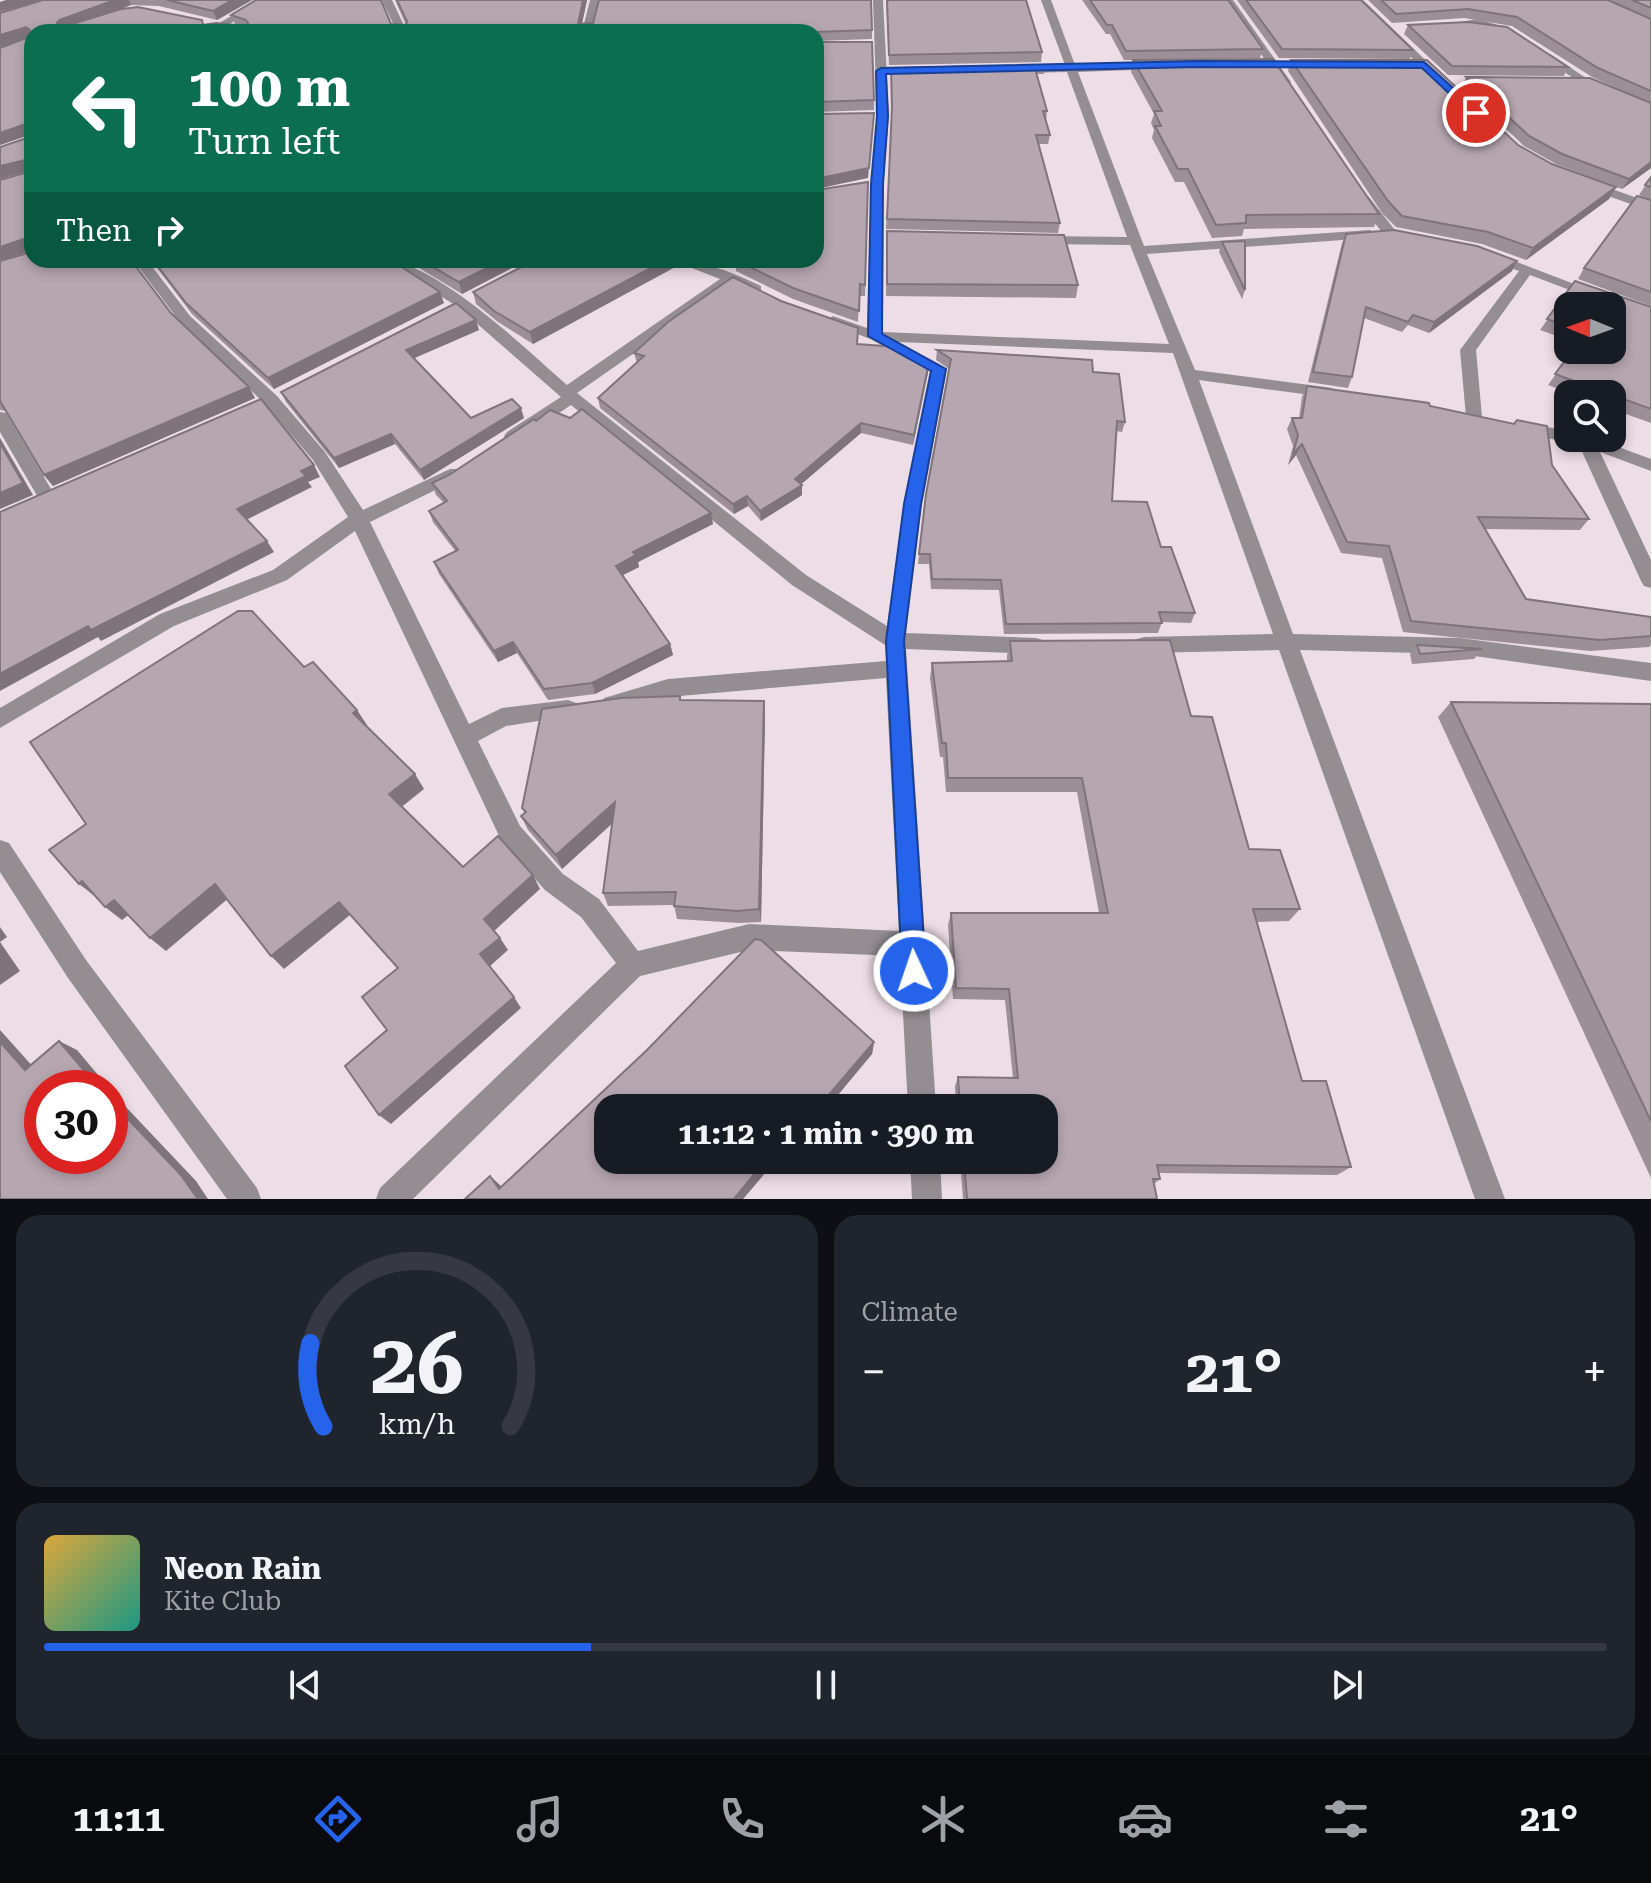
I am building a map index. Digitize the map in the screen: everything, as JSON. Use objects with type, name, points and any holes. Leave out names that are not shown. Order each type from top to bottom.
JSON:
[{"type":"street","points":[[217,24],[265,0]]},
{"type":"street","points":[[387,0],[398,24]]},
{"type":"street","points":[[589,24],[595,0]]},
{"type":"street","points":[[875,336],[885,236],[870,185],[881,71],[878,0]]},
{"type":"street","points":[[1046,0],[1069,68],[1179,349],[1490,1199]]},
{"type":"street","points":[[1228,0],[1291,89]]},
{"type":"street","points":[[1358,0],[1442,81],[1455,86]]},
{"type":"street","points":[[1433,26],[1478,22],[1508,31],[1521,39]]},
{"type":"street","points":[[1389,29],[1404,28]]},
{"type":"street","points":[[864,45],[879,45]]},
{"type":"street","points":[[1534,48],[1592,85],[1561,82]]},
{"type":"street","points":[[1258,64],[1288,64]]},
{"type":"street","points":[[1007,70],[1169,65]]},
{"type":"street","points":[[1409,65],[1424,65]]},
{"type":"street","points":[[881,71],[897,71]]},
{"type":"street","points":[[1578,181],[1651,207]]},
{"type":"street","points":[[1358,191],[1390,233]]},
{"type":"street","points":[[1029,240],[1138,246],[1390,233],[1433,242]]},
{"type":"street","points":[[1476,250],[1590,292]]},
{"type":"street","points":[[146,268],[185,319],[270,400],[319,456],[359,519],[511,834],[554,882],[590,908],[633,965]]},
{"type":"street","points":[[403,268],[462,304],[569,395],[799,580],[895,641],[1057,647]]},
{"type":"street","points":[[697,268],[733,277],[773,298]]},
{"type":"street","points":[[709,273],[714,268]]},
{"type":"street","points":[[1527,270],[1468,350],[1481,418],[1554,433]]},
{"type":"street","points":[[496,447],[733,277]]},
{"type":"street","points":[[816,315],[875,336],[939,369],[913,504],[895,641],[921,1094]]},
{"type":"street","points":[[875,336],[1179,349]]},
{"type":"street","points":[[1188,374],[1345,395]]},
{"type":"street","points":[[0,417],[48,499]]},
{"type":"street","points":[[1583,452],[1651,581]]},
{"type":"street","points":[[1615,452],[1651,465]]},
{"type":"street","points":[[0,719],[167,620],[280,575],[359,519],[446,480],[471,463]]},
{"type":"street","points":[[1118,646],[1286,641],[1434,644],[1556,657],[1651,672]]},
{"type":"street","points":[[463,738],[502,717],[612,704],[668,688],[897,669]]},
{"type":"street","points":[[0,851],[77,969],[246,1199]]},
{"type":"street","points":[[391,1199],[633,965],[749,937],[913,944]]},
{"type":"street","points":[[926,1174],[927,1199]]},
{"type":"building","points":[[43,0],[115,0],[57,23],[63,24],[24,24],[24,28],[0,35],[0,13]]},
{"type":"building","points":[[167,0],[232,0],[213,11]]},
{"type":"building","points":[[256,0],[381,0],[391,24],[247,24],[246,20],[231,15]]},
{"type":"building","points":[[397,0],[583,0],[578,24],[406,24]]},
{"type":"building","points":[[599,0],[871,0],[872,30],[824,32],[824,24],[578,24],[593,23]]},
{"type":"building","points":[[887,0],[1026,0],[1042,52],[889,55]]},
{"type":"building","points":[[1090,0],[1228,0],[1263,49],[1126,51],[1112,25],[1107,25]]},
{"type":"building","points":[[1246,0],[1361,0],[1413,50],[1282,49]]},
{"type":"building","points":[[1381,0],[1608,0],[1651,19],[1651,91],[1598,68],[1517,17],[1468,9],[1396,14]]},
{"type":"building","points":[[1632,0],[1651,0],[1651,8]]},
{"type":"building","points":[[138,7],[202,20],[203,24],[72,24]]},
{"type":"building","points":[[1468,22],[1507,27],[1568,67],[1452,66],[1408,25]]},
{"type":"building","points":[[24,39],[24,124],[0,133],[0,48]]},
{"type":"building","points":[[824,42],[872,42],[874,100],[824,102]]},
{"type":"building","points":[[1273,59],[1379,214],[1246,215],[1246,223],[1216,225],[1188,169],[1178,169],[1155,126],[1161,126],[1154,111],[1162,111],[1133,60]]},
{"type":"building","points":[[1291,60],[1427,60],[1518,145],[1552,164],[1616,187],[1533,248],[1488,232],[1402,216],[1388,201]]},
{"type":"building","points":[[1034,65],[1047,111],[1043,111],[1050,135],[1036,135],[1060,223],[887,219],[891,68]]},
{"type":"building","points":[[1466,77],[1590,78],[1651,103],[1651,162],[1629,179],[1562,154],[1529,136]]},
{"type":"building","points":[[874,113],[869,168],[824,177],[824,114]]},
{"type":"building","points":[[24,139],[24,160],[0,166],[0,147]]},
{"type":"building","points":[[24,173],[24,239],[0,247],[0,180]]},
{"type":"building","points":[[868,182],[865,285],[860,284],[859,311],[793,288],[752,268],[824,268],[824,189]]},
{"type":"building","points":[[1637,196],[1651,200],[1651,292],[1584,268]]},
{"type":"building","points":[[1394,230],[1477,246],[1517,261],[1434,322],[1413,315],[1408,322],[1366,307],[1352,377],[1313,372],[1346,234]]},
{"type":"building","points":[[887,231],[1064,235],[1078,285],[887,284]]},
{"type":"building","points":[[1245,241],[1245,290],[1222,242]]},
{"type":"building","points":[[24,254],[24,268],[137,268],[171,313],[249,387],[44,475],[0,401],[0,261]]},
{"type":"building","points":[[159,268],[403,268],[440,292],[268,378],[186,303]]},
{"type":"building","points":[[435,268],[487,268],[459,282]]},
{"type":"building","points":[[520,268],[651,268],[530,332],[494,311],[473,292]]},
{"type":"building","points":[[733,277],[781,301],[858,328],[857,344],[898,347],[929,362],[914,435],[861,423],[795,479],[802,485],[760,511],[747,496],[733,504],[598,398],[644,356],[634,353],[668,322]]},
{"type":"building","points":[[1575,281],[1607,292],[1567,292]]},
{"type":"building","points":[[1626,298],[1651,307],[1651,409],[1626,400],[1626,380],[1571,380],[1555,374],[1562,364],[1626,364]]},
{"type":"building","points":[[456,303],[476,320],[406,350],[471,418],[512,399],[521,408],[420,470],[391,434],[334,458],[281,392]]},
{"type":"building","points":[[1554,310],[1554,322],[1547,319]]},
{"type":"building","points":[[937,350],[1092,360],[1093,372],[1119,374],[1125,422],[1117,421],[1112,501],[1147,502],[1161,547],[1171,547],[1195,613],[1159,612],[1162,623],[1006,624],[1001,580],[932,579],[930,554],[919,554],[926,494],[951,359]]},
{"type":"building","points":[[1307,386],[1429,403],[1430,406],[1514,424],[1517,420],[1547,426],[1552,465],[1589,519],[1478,517],[1526,599],[1651,617],[1651,636],[1600,640],[1411,621],[1389,546],[1347,542],[1302,444],[1293,454],[1298,435],[1292,418],[1302,418]]},
{"type":"building","points":[[261,399],[314,465],[301,471],[306,476],[237,509],[267,541],[91,630],[88,626],[0,674],[0,512]]},
{"type":"building","points":[[582,409],[711,513],[633,552],[636,555],[616,566],[670,644],[592,683],[544,689],[513,642],[494,651],[434,562],[458,550],[429,511],[447,501],[432,483],[550,410],[570,418]]},
{"type":"building","points":[[0,443],[23,483],[0,493]]},
{"type":"building","points":[[238,611],[252,611],[304,667],[313,662],[357,710],[353,713],[415,774],[389,794],[463,867],[498,836],[533,875],[484,919],[500,938],[480,954],[514,997],[379,1115],[345,1066],[387,1030],[362,997],[398,968],[339,902],[271,956],[215,884],[150,938],[114,900],[105,907],[82,881],[79,884],[49,850],[86,824],[30,742]]},
{"type":"building","points":[[1170,640],[1191,716],[1212,717],[1249,849],[1280,850],[1300,909],[1253,909],[1302,1081],[1326,1081],[1351,1167],[1157,1165],[1160,1179],[1153,1179],[1157,1199],[967,1199],[965,1174],[1058,1174],[1058,1094],[959,1094],[958,1077],[1018,1078],[1009,989],[956,988],[951,913],[1108,913],[1082,778],[948,778],[946,743],[942,743],[932,663],[1012,661],[1010,641]]},
{"type":"building","points":[[1417,645],[1482,649],[1420,654]]},
{"type":"building","points":[[680,696],[680,700],[764,701],[759,909],[737,911],[674,906],[676,892],[603,893],[615,802],[556,855],[521,816],[526,812],[522,808],[542,709],[621,698]]},
{"type":"building","points":[[1451,702],[1651,704],[1651,1121]]},
{"type":"building","points":[[755,939],[761,940],[874,1042],[830,1094],[600,1094]]},
{"type":"building","points":[[59,1041],[84,1070],[25,1070]]},
{"type":"building","points":[[0,1042],[25,1070],[24,1174],[128,1174],[128,1119],[180,1174],[198,1199],[0,1199]]},
{"type":"building","points":[[594,1100],[594,1174],[755,1174],[734,1199],[465,1199],[490,1176],[499,1189]]},
{"type":"route","points":[[914,971],[895,641],[913,504],[939,369],[875,336],[877,184],[883,116],[881,71],[1198,64],[1424,65],[1476,113]]}]
